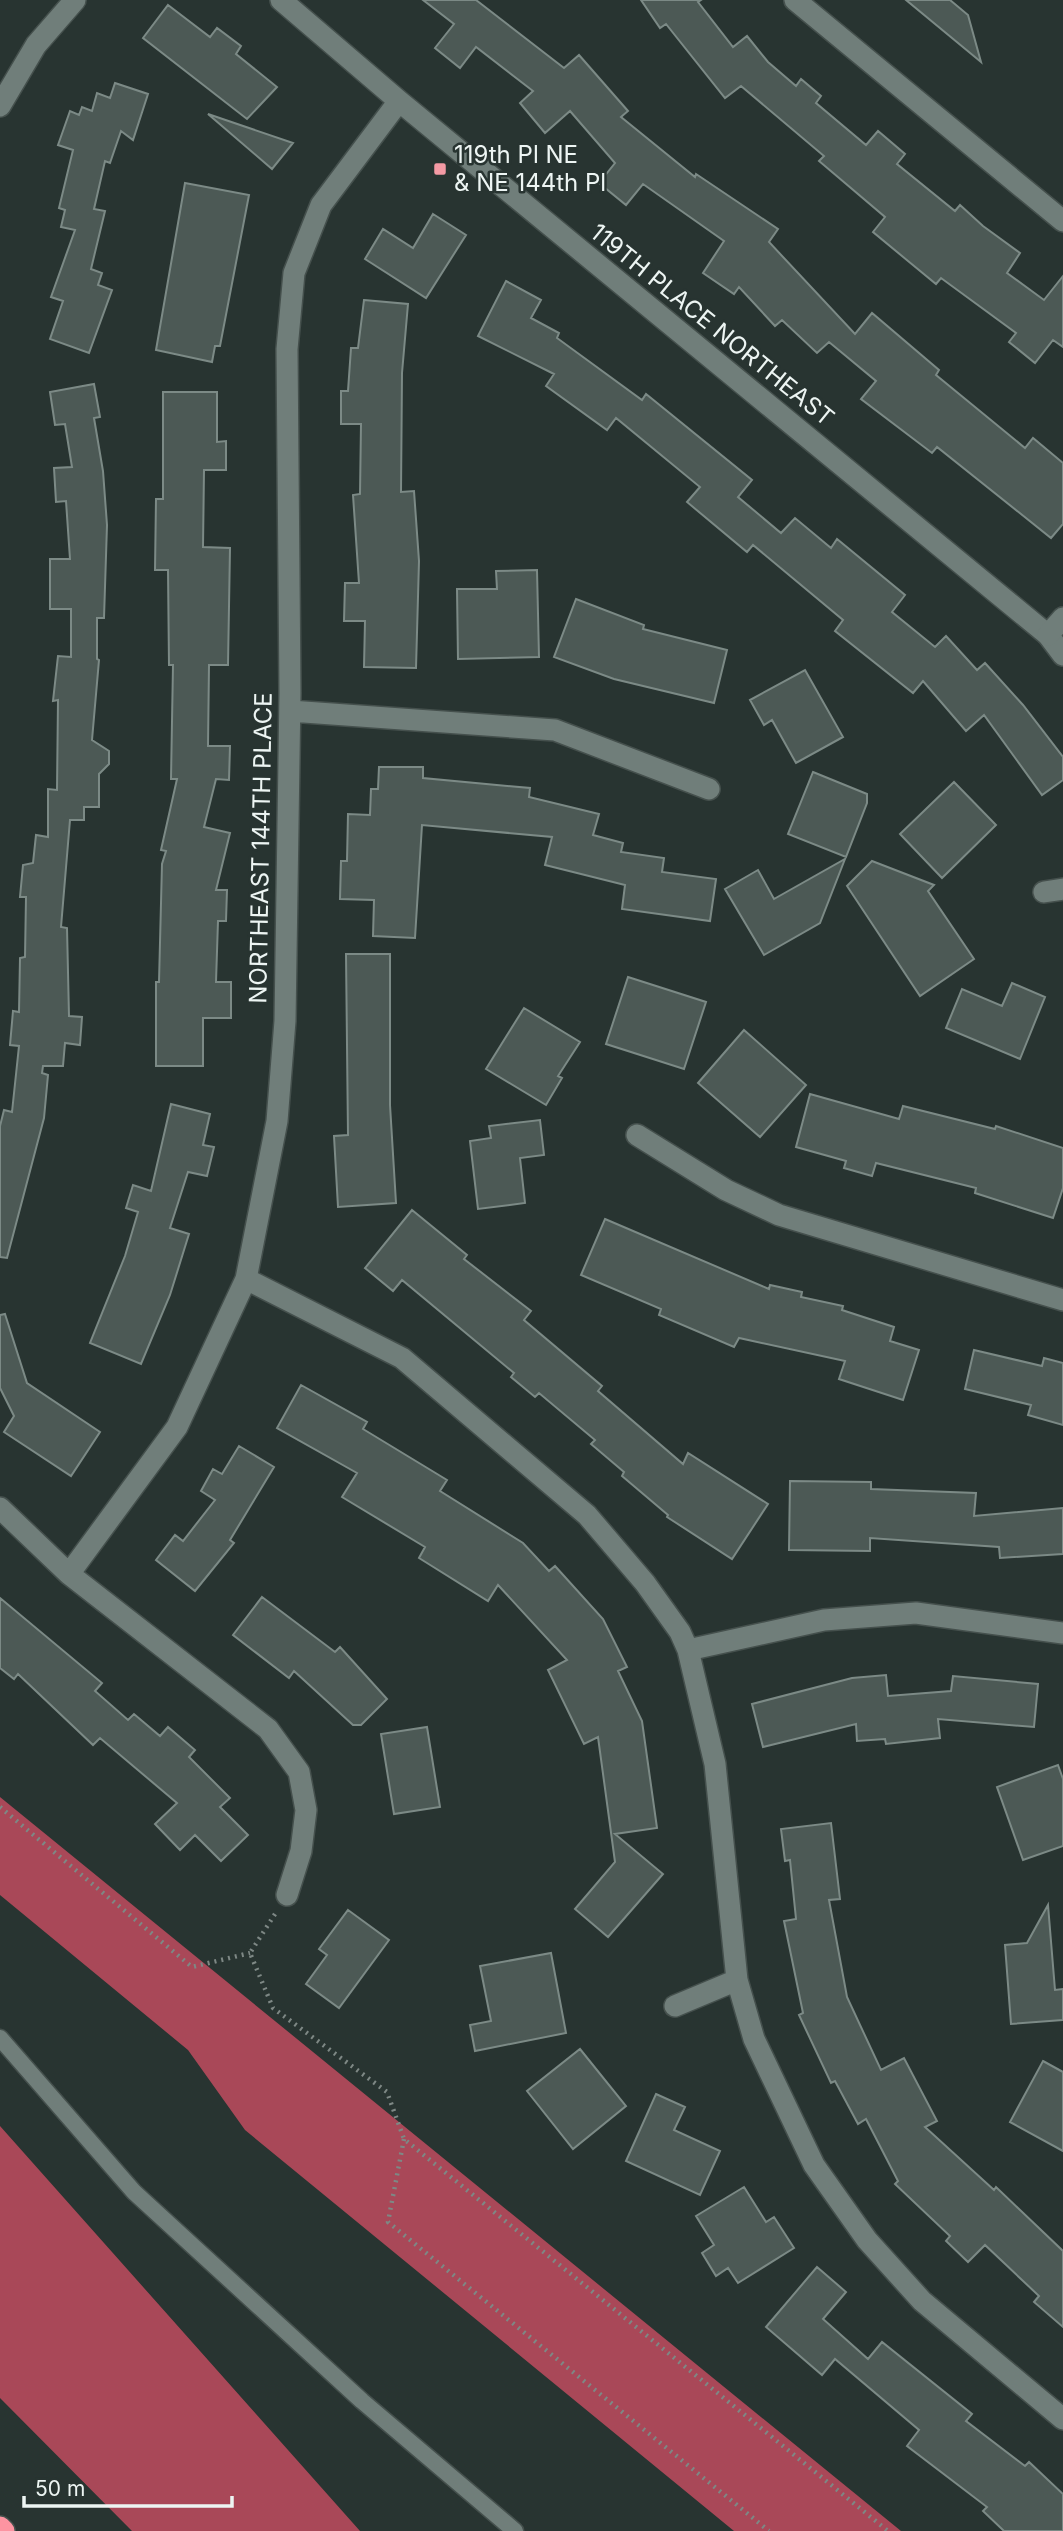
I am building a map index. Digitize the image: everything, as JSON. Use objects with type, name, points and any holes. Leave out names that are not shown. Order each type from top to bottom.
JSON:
[{"type":"highway","points":[[0,2527],[4,2531]]},
{"type":"street","points":[[0,106],[36,45],[75,0]]},
{"type":"street","name":"119TH PLACE NORTHEAST","points":[[281,0],[399,101],[1048,635],[1063,654]]},
{"type":"street","points":[[795,0],[1063,222]]},
{"type":"street","name":"NORTHEAST 144TH PLACE","points":[[69,1574],[177,1427],[246,1279],[276,1121],[285,1021],[290,711],[287,349],[294,273],[321,205],[399,101]]},
{"type":"street","points":[[1048,635],[1063,618]]},
{"type":"street","points":[[290,711],[555,730],[709,789]]},
{"type":"street","points":[[637,1135],[726,1190],[779,1215],[1063,1300]]},
{"type":"street","points":[[246,1279],[402,1358],[587,1515],[645,1583],[680,1632],[688,1650],[715,1764],[737,1980],[754,2039],[814,2165],[867,2240],[922,2301],[1063,2419]]},
{"type":"street","points":[[0,1508],[69,1574],[268,1729],[299,1772],[306,1810],[301,1851],[287,1895]]},
{"type":"street","points":[[688,1650],[824,1620],[916,1613],[1063,1633]]},
{"type":"street","points":[[675,2006],[737,1980]]},
{"type":"lane","points":[[0,2038],[134,2192],[362,2401],[515,2531]]},
{"type":"path","points":[[0,1807],[192,1967],[250,1953],[287,1895]]},
{"type":"path","points":[[250,1953],[273,2008],[387,2092],[404,2138],[888,2531]]},
{"type":"path","points":[[404,2138],[388,2222],[769,2531]]},
{"type":"shaded area","points":[[0,1797],[901,2531],[734,2531],[245,2130],[188,2050],[0,1895]]},
{"type":"shaded area","points":[[0,2126],[360,2531],[132,2531],[0,2398]]},
{"type":"building","points":[[423,0],[476,0],[564,68],[579,55],[628,111],[621,117],[695,177],[696,174],[778,229],[769,242],[855,334],[872,313],[939,370],[936,375],[1025,448],[1033,438],[1063,463],[1063,524],[1051,538],[937,447],[932,453],[861,399],[876,381],[829,342],[817,353],[782,320],[775,326],[739,287],[734,294],[703,273],[724,241],[643,184],[626,205],[599,183],[615,163],[570,111],[545,133],[520,103],[533,91],[476,47],[460,68],[435,48],[454,24]]},
{"type":"building","points":[[641,0],[701,0],[698,2],[733,47],[747,36],[768,62],[796,86],[801,79],[821,96],[816,103],[866,145],[878,131],[905,154],[897,164],[955,211],[960,205],[1020,253],[1007,273],[1044,300],[1063,276],[1063,347],[1053,340],[1035,363],[1009,342],[1016,333],[941,278],[936,284],[908,261],[873,232],[885,217],[819,161],[824,156],[741,86],[725,98],[666,24],[660,28]]},
{"type":"building","points":[[906,0],[950,0],[968,15],[981,62]]},
{"type":"building","points":[[168,5],[210,37],[217,28],[241,46],[236,54],[277,87],[247,119],[143,38]]},
{"type":"building","points":[[115,83],[148,94],[133,140],[121,131],[110,163],[105,161],[94,209],[105,211],[91,269],[102,273],[98,285],[112,290],[89,353],[50,339],[63,301],[51,297],[75,230],[61,227],[65,210],[59,208],[73,150],[58,145],[70,111],[79,115],[82,107],[92,111],[97,93],[110,98]]},
{"type":"building","points":[[208,114],[293,143],[272,169]]},
{"type":"building","points":[[185,183],[249,195],[220,346],[215,346],[212,362],[156,350]]},
{"type":"building","points":[[433,214],[466,235],[426,298],[365,259],[383,229],[413,248]]},
{"type":"building","points":[[506,281],[541,300],[531,318],[559,333],[557,338],[642,400],[646,394],[752,480],[738,497],[781,533],[795,518],[831,548],[837,539],[905,595],[892,612],[935,647],[946,636],[977,670],[985,663],[1023,705],[1063,757],[1063,780],[1042,795],[984,715],[966,731],[923,681],[913,693],[835,631],[843,620],[753,545],[747,552],[687,502],[700,487],[616,418],[607,430],[546,386],[554,374],[478,336]]},
{"type":"building","points":[[364,300],[408,304],[402,373],[401,492],[414,491],[419,561],[416,668],[364,667],[365,621],[344,621],[345,583],[359,583],[353,495],[360,494],[361,424],[341,424],[341,391],[348,391],[351,348],[358,348]]},
{"type":"building","points":[[94,384],[100,417],[94,418],[103,471],[107,525],[104,618],[97,618],[99,660],[92,740],[109,751],[109,764],[99,774],[99,807],[84,807],[84,820],[70,820],[61,927],[67,928],[69,1016],[82,1017],[80,1045],[65,1043],[63,1066],[43,1066],[42,1073],[48,1075],[44,1118],[7,1258],[0,1257],[0,1126],[4,1110],[12,1112],[19,1046],[10,1045],[13,1011],[19,1012],[20,958],[25,957],[26,897],[20,897],[23,865],[33,863],[36,835],[48,837],[48,789],[57,790],[58,700],[53,701],[58,656],[71,657],[71,609],[50,609],[50,559],[70,559],[66,501],[56,502],[54,468],[72,467],[65,424],[55,425],[50,392]]},
{"type":"building","points":[[163,392],[217,392],[217,442],[226,441],[226,470],[204,470],[203,547],[230,548],[228,665],[209,665],[208,746],[230,746],[229,780],[216,779],[204,827],[230,833],[216,890],[227,890],[226,921],[218,921],[216,982],[231,982],[231,1018],[203,1018],[203,1066],[156,1066],[156,982],[159,982],[162,864],[166,851],[161,850],[177,779],[171,779],[173,665],[169,665],[168,570],[155,570],[156,499],[163,499]]},
{"type":"building","points":[[537,570],[539,657],[458,659],[457,589],[497,589],[496,571]]},
{"type":"building","points":[[576,599],[644,625],[643,629],[727,650],[714,703],[614,679],[554,657]]},
{"type":"building","points":[[805,670],[843,737],[796,763],[772,720],[764,725],[750,700]]},
{"type":"building","points":[[379,767],[423,767],[423,778],[530,788],[529,797],[599,814],[593,835],[623,843],[621,852],[664,858],[662,872],[716,879],[710,921],[622,909],[625,885],[545,865],[552,837],[422,825],[415,938],[373,936],[374,900],[340,899],[341,861],[347,861],[348,814],[370,815],[371,789],[378,789]]},
{"type":"building","points":[[813,772],[867,794],[867,803],[846,857],[788,834]]},
{"type":"building","points":[[954,782],[996,825],[942,878],[900,834]]},
{"type":"building","points":[[845,859],[820,923],[764,955],[725,889],[758,870],[774,899]]},
{"type":"building","points":[[872,861],[934,885],[928,891],[974,959],[920,996],[847,886]]},
{"type":"building","points":[[346,954],[390,954],[390,1105],[396,1203],[338,1207],[334,1136],[348,1135]]},
{"type":"building","points":[[628,977],[706,1002],[684,1069],[606,1044]]},
{"type":"building","points":[[1012,983],[1045,997],[1020,1059],[946,1028],[962,989],[1002,1006]]},
{"type":"building","points":[[524,1008],[580,1042],[558,1076],[562,1078],[546,1105],[486,1069]]},
{"type":"building","points":[[744,1030],[806,1085],[760,1137],[698,1083]]},
{"type":"building","points":[[810,1094],[899,1119],[903,1106],[995,1129],[996,1126],[1063,1148],[1063,1188],[1053,1218],[975,1193],[976,1188],[876,1163],[872,1176],[844,1168],[846,1161],[796,1147]]},
{"type":"building","points":[[171,1104],[210,1114],[203,1145],[214,1147],[207,1176],[188,1172],[170,1228],[189,1234],[170,1295],[141,1364],[90,1343],[125,1256],[138,1212],[126,1208],[133,1185],[151,1191]]},
{"type":"building","points":[[540,1120],[544,1155],[520,1158],[525,1203],[478,1209],[470,1141],[491,1138],[489,1126]]},
{"type":"building","points":[[412,1210],[467,1255],[464,1259],[531,1311],[524,1320],[602,1386],[598,1391],[683,1464],[688,1453],[768,1504],[732,1559],[667,1517],[668,1515],[622,1476],[624,1472],[591,1444],[595,1440],[539,1393],[535,1397],[511,1377],[514,1373],[402,1280],[393,1291],[365,1268]]},
{"type":"building","points":[[605,1219],[769,1289],[770,1285],[802,1292],[801,1297],[843,1306],[842,1310],[894,1327],[890,1341],[919,1350],[903,1400],[839,1379],[845,1361],[739,1338],[734,1347],[659,1315],[661,1309],[581,1275]]},
{"type":"building","points":[[5,1314],[27,1383],[100,1432],[71,1476],[4,1432],[14,1416],[0,1388],[0,1315]]},
{"type":"building","points":[[974,1350],[1042,1366],[1044,1358],[1063,1363],[1063,1425],[1028,1415],[1031,1405],[965,1389]]},
{"type":"building","points":[[301,1385],[367,1422],[363,1429],[447,1480],[440,1491],[523,1543],[549,1571],[555,1566],[603,1619],[627,1667],[618,1671],[642,1721],[657,1828],[615,1834],[663,1874],[608,1937],[575,1909],[615,1862],[598,1737],[584,1744],[548,1670],[567,1660],[498,1585],[488,1601],[419,1558],[425,1547],[342,1497],[357,1473],[277,1428]]},
{"type":"building","points":[[239,1446],[274,1467],[230,1540],[234,1543],[195,1591],[156,1560],[175,1535],[183,1541],[215,1500],[201,1491],[213,1469],[222,1474]]},
{"type":"building","points":[[790,1481],[871,1482],[871,1489],[976,1493],[974,1516],[1063,1508],[1063,1554],[1000,1558],[999,1547],[870,1538],[870,1551],[789,1550]]},
{"type":"building","points":[[262,1597],[335,1652],[340,1647],[387,1699],[361,1725],[353,1725],[294,1671],[289,1678],[233,1635]]},
{"type":"building","points":[[0,1598],[102,1683],[95,1691],[128,1720],[134,1714],[160,1736],[168,1727],[195,1750],[189,1757],[230,1798],[220,1807],[248,1835],[221,1861],[195,1835],[180,1850],[155,1824],[177,1803],[100,1738],[93,1745],[18,1674],[14,1679],[0,1668]]},
{"type":"building","points":[[886,1675],[888,1696],[951,1691],[953,1676],[1038,1684],[1034,1727],[938,1719],[940,1738],[886,1744],[885,1739],[857,1741],[856,1724],[763,1747],[752,1704],[852,1678]]},
{"type":"building","points":[[427,1727],[440,1807],[394,1814],[381,1734]]},
{"type":"building","points":[[1058,1765],[1063,1779],[1063,1846],[1023,1860],[997,1787]]},
{"type":"building","points":[[831,1823],[840,1899],[829,1900],[847,1997],[881,2070],[904,2058],[937,2121],[925,2127],[994,2190],[996,2187],[1063,2251],[1063,2327],[1034,2302],[1039,2296],[985,2245],[968,2262],[946,2241],[950,2236],[895,2184],[898,2181],[866,2119],[858,2124],[835,2081],[831,2083],[799,2015],[803,2013],[784,1921],[796,1919],[790,1860],[785,1861],[781,1829]]},
{"type":"building","points":[[1048,1905],[1055,1990],[1063,1989],[1063,2020],[1011,2024],[1005,1945],[1027,1943]]},
{"type":"building","points":[[348,1910],[389,1940],[339,2008],[306,1984],[327,1955],[319,1949]]},
{"type":"building","points":[[551,1953],[566,2033],[475,2051],[470,2025],[491,2021],[480,1966]]},
{"type":"building","points":[[580,2049],[626,2106],[573,2149],[527,2091]]},
{"type":"building","points":[[1043,2061],[1063,2072],[1063,2151],[1010,2122]]},
{"type":"building","points":[[656,2094],[685,2107],[674,2130],[720,2151],[700,2195],[626,2161]]},
{"type":"building","points":[[744,2187],[766,2222],[774,2217],[794,2248],[738,2283],[728,2268],[716,2276],[702,2253],[714,2245],[696,2216]]},
{"type":"building","points":[[817,2267],[846,2292],[823,2319],[868,2359],[882,2342],[972,2414],[966,2421],[1025,2466],[1029,2462],[1063,2494],[1063,2531],[1004,2531],[983,2511],[987,2507],[907,2446],[919,2430],[835,2359],[822,2375],[766,2327]]},
{"type":"place","name":"119th Pl NE & NE 144th Pl","points":[[440,169]]}]
